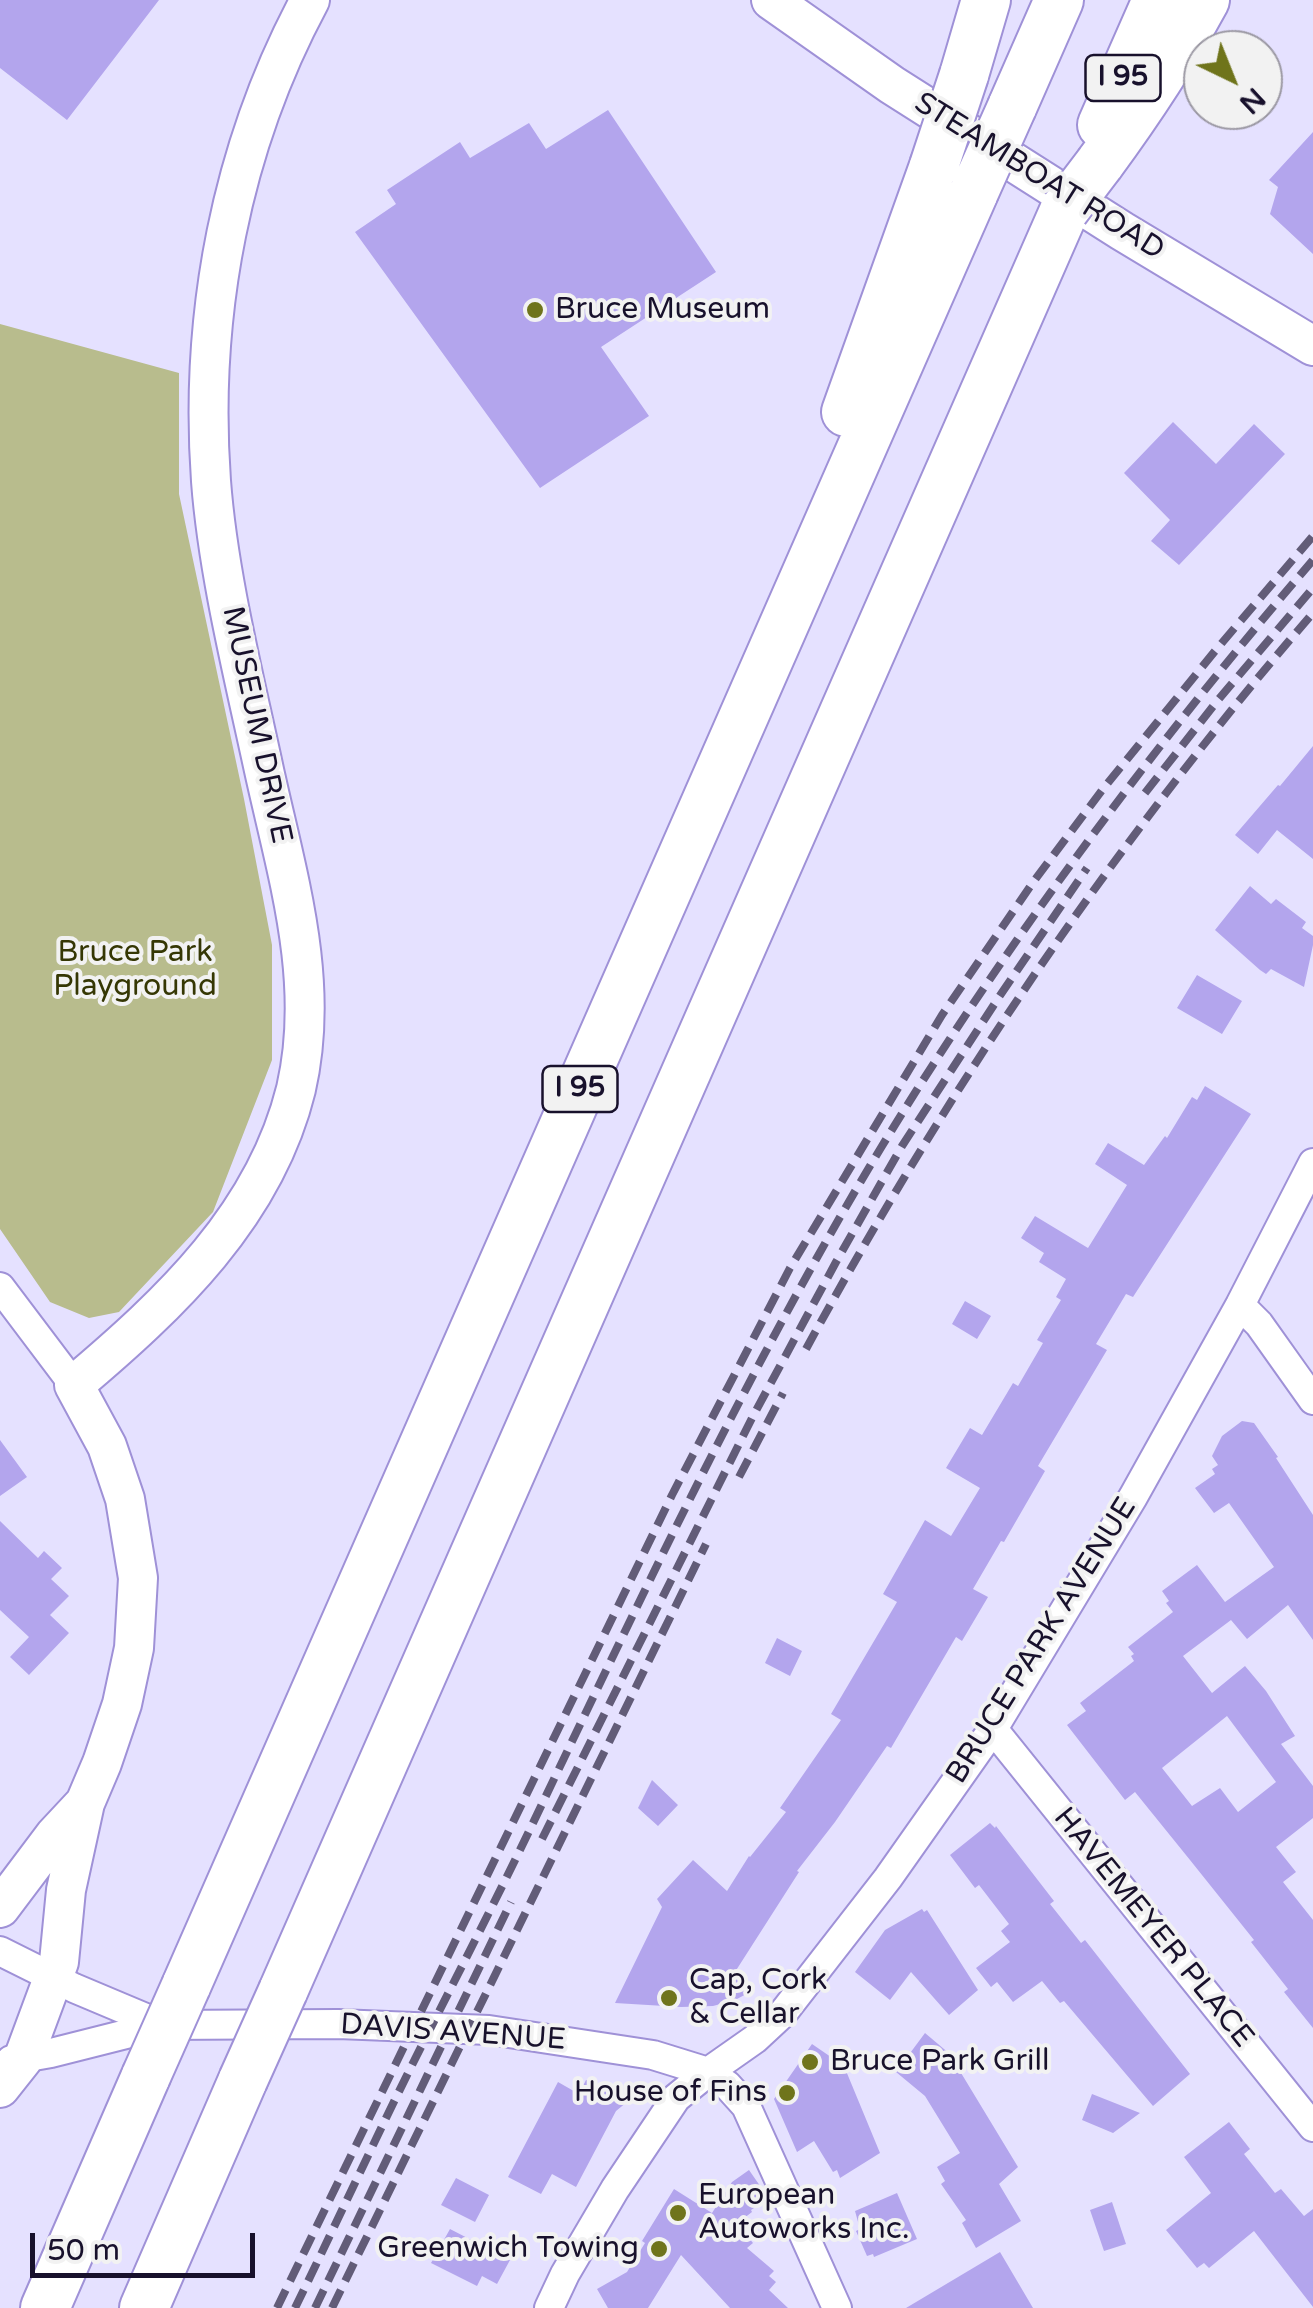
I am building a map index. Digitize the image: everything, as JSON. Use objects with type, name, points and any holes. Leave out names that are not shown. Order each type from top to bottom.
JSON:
[{"type":"highway","points":[[698,820],[934,166],[986,0]]},
{"type":"highway","name":"I 95","points":[[45,2308],[174,2006],[1059,0]]},
{"type":"highway","name":"I 95","points":[[1094,160],[1157,0]]},
{"type":"highway","points":[[144,2308],[1058,225],[1094,160],[1142,106],[1205,0]]},
{"type":"main road","name":"MUSEUM DRIVE","points":[[74,1384],[124,1342],[202,1265],[234,1224],[260,1184],[279,1141],[303,1055],[306,1013],[300,935],[230,605],[211,480],[210,399],[211,334],[228,220],[264,103],[310,0]]},
{"type":"main road","name":"STEAMBOAT ROAD","points":[[771,0],[1007,158],[1313,346]]},
{"type":"main road","points":[[54,1978],[62,1946],[66,1890],[85,1803],[122,1704],[134,1648],[138,1578],[125,1499],[106,1446],[74,1384]]},
{"type":"main road","points":[[0,1908],[55,1835],[85,1803]]},
{"type":"main road","name":"DAVIS AVENUE","points":[[8,2069],[54,1978]]},
{"type":"street","name":"BRUCE PARK AVENUE","points":[[549,2308],[565,2274],[676,2098],[783,2013],[888,1878],[993,1729],[1133,1496],[1313,1163]]},
{"type":"street","points":[[0,1287],[74,1384]]},
{"type":"street","points":[[1240,1304],[1259,1324],[1313,1400]]},
{"type":"street","name":"HAVEMEYER PLACE","points":[[993,1729],[1313,2126]]},
{"type":"street","name":"DAVIS AVENUE","points":[[0,1951],[54,1978],[174,2006],[338,2024],[490,2030],[652,2055],[708,2072],[746,2106],[837,2308]]},
{"type":"street","name":"DAVIS AVENUE","points":[[8,2069],[174,2006]]},
{"type":"green space","name":"Bruce Park Playground","points":[[0,324],[179,373],[179,494],[272,945],[272,1060],[213,1212],[119,1312],[89,1318],[50,1302],[0,1229]]},
{"type":"building","points":[[0,0],[159,0],[67,120],[0,68]]},
{"type":"building","name":"Bruce Museum","points":[[608,110],[716,272],[601,347],[649,416],[540,488],[355,232],[396,204],[387,190],[460,142],[470,158],[529,123],[546,149]]},
{"type":"building","points":[[1313,132],[1313,254],[1270,214],[1278,187],[1269,180]]},
{"type":"building","points":[[1173,422],[1216,464],[1254,424],[1285,454],[1179,565],[1151,541],[1170,520],[1124,473]]},
{"type":"building","points":[[1313,746],[1313,859],[1277,830],[1258,854],[1235,835]]},
{"type":"building","points":[[1250,886],[1271,904],[1276,899],[1306,922],[1302,928],[1313,936],[1313,945],[1304,987],[1271,969],[1266,974],[1215,930]]},
{"type":"building","points":[[1197,975],[1242,1001],[1222,1034],[1177,1008]]},
{"type":"building","points":[[1205,1086],[1251,1114],[1133,1297],[1126,1294],[1096,1344],[1107,1350],[1038,1466],[1045,1471],[973,1589],[988,1597],[962,1641],[956,1637],[891,1748],[887,1746],[797,1871],[735,1972],[754,1990],[713,2006],[615,2003],[662,1907],[657,1899],[693,1860],[727,1891],[749,1856],[786,1812],[780,1808],[841,1720],[831,1714],[897,1602],[883,1594],[925,1520],[951,1536],[980,1488],[946,1468],[970,1428],[982,1435],[1013,1383],[1018,1386],[1043,1343],[1037,1340],[1061,1300],[1056,1297],[1066,1279],[1039,1262],[1044,1253],[1021,1238],[1035,1216],[1088,1248],[1127,1185],[1095,1164],[1108,1143],[1144,1165],[1167,1138],[1192,1097],[1197,1100]]},
{"type":"building","points":[[965,1301],[991,1316],[977,1339],[952,1324]]},
{"type":"building","points":[[1242,1421],[1254,1423],[1313,1515],[1313,1640],[1288,1605],[1247,1639],[1231,1620],[1183,1656],[1212,1693],[1245,1666],[1295,1736],[1281,1744],[1313,1786],[1313,1818],[1276,1847],[1296,1872],[1283,1882],[1313,1920],[1313,2028],[1284,1992],[1288,1989],[1251,1942],[1254,1940],[1135,1792],[1125,1800],[1067,1725],[1086,1711],[1080,1703],[1134,1661],[1128,1647],[1173,1612],[1162,1591],[1197,1565],[1225,1602],[1274,1567],[1229,1503],[1214,1513],[1195,1488],[1215,1474],[1212,1469],[1218,1465],[1212,1456],[1222,1436]],"holes":[[[1227,1716],[1276,1782],[1238,1812],[1220,1788],[1192,1806],[1162,1768]]]},
{"type":"building","points":[[0,1440],[27,1477],[0,1496]]},
{"type":"building","points":[[0,1521],[38,1558],[44,1551],[62,1568],[51,1579],[69,1596],[50,1615],[69,1633],[29,1675],[10,1657],[29,1637],[0,1610]]},
{"type":"building","points":[[777,1638],[802,1651],[790,1676],[765,1663]]},
{"type":"building","points":[[652,1780],[678,1805],[658,1826],[638,1808]]},
{"type":"building","points":[[990,1823],[1054,1901],[1050,1904],[1081,1943],[1085,1940],[1190,2074],[1153,2106],[1064,2001],[1060,2003],[1042,1981],[1013,2002],[997,1982],[991,1987],[976,1968],[1010,1942],[1001,1931],[1009,1924],[950,1855]]},
{"type":"building","points":[[922,1909],[927,1910],[978,1990],[949,2015],[911,1972],[890,2000],[855,1972],[885,1930]]},
{"type":"building","points":[[925,2033],[957,2060],[955,2063],[1018,2167],[999,2184],[1021,2221],[976,2248],[962,2223],[966,2220],[941,2184],[945,2181],[937,2167],[960,2153],[925,2096],[896,2072]]},
{"type":"building","points":[[812,2044],[844,2066],[880,2153],[840,2178],[814,2141],[797,2152],[774,2099]]},
{"type":"building","points":[[586,2080],[627,2102],[616,2111],[576,2187],[552,2174],[541,2194],[508,2177],[558,2082],[579,2094]]},
{"type":"building","points":[[1092,2094],[1140,2113],[1113,2133],[1082,2120]]},
{"type":"building","points":[[1229,2122],[1250,2149],[1244,2154],[1275,2193],[1281,2189],[1304,2216],[1313,2209],[1313,2307],[1254,2231],[1209,2268],[1204,2263],[1197,2268],[1166,2230],[1211,2193],[1184,2157]]},
{"type":"building","points":[[749,2170],[765,2193],[754,2202],[757,2206],[752,2212],[739,2222],[753,2243],[747,2248],[774,2271],[769,2276],[776,2282],[769,2290],[788,2308],[730,2308],[681,2255],[648,2308],[608,2308],[597,2289],[627,2272],[674,2189],[712,2213],[732,2182]]},
{"type":"building","points":[[456,2178],[489,2195],[475,2222],[441,2205]]},
{"type":"building","points":[[897,2193],[917,2239],[874,2257],[867,2256],[856,2231],[860,2229],[855,2211]]},
{"type":"building","points":[[1112,2202],[1126,2244],[1104,2251],[1090,2210]]},
{"type":"building","points":[[450,2229],[510,2260],[497,2284],[482,2276],[477,2286],[431,2263]]},
{"type":"building","points":[[1000,2252],[1033,2308],[906,2308]]},
{"type":"railway","points":[[277,2308],[672,1495],[790,1268],[942,1015],[1034,881],[1103,789],[1313,536]]},
{"type":"railway","points":[[295,2308],[680,1518],[828,1238],[938,1057],[1025,928],[1165,740],[1313,560]]},
{"type":"railway","points":[[1145,793],[1313,588]]},
{"type":"railway","points":[[806,1349],[918,1155],[1040,967],[1171,786],[1313,613]]},
{"type":"railway","points":[[542,1839],[752,1418],[836,1262],[902,1146],[1087,868]]},
{"type":"railway","points":[[739,1477],[783,1393]]},
{"type":"railway","points":[[332,2308],[706,1544]]},
{"type":"railway","points":[[315,2308],[511,1902]]},
{"type":"place","name":"Bruce Museum","points":[[535,310]]},
{"type":"place","name":"Cap, Cork & Cellar","points":[[669,1998]]},
{"type":"place","name":"Bruce Park Grill","points":[[810,2062]]},
{"type":"place","name":"House of Fins","points":[[787,2093]]},
{"type":"place","name":"European Autoworks Inc.","points":[[678,2213]]},
{"type":"place","name":"Greenwich Towing","points":[[659,2249]]}]
